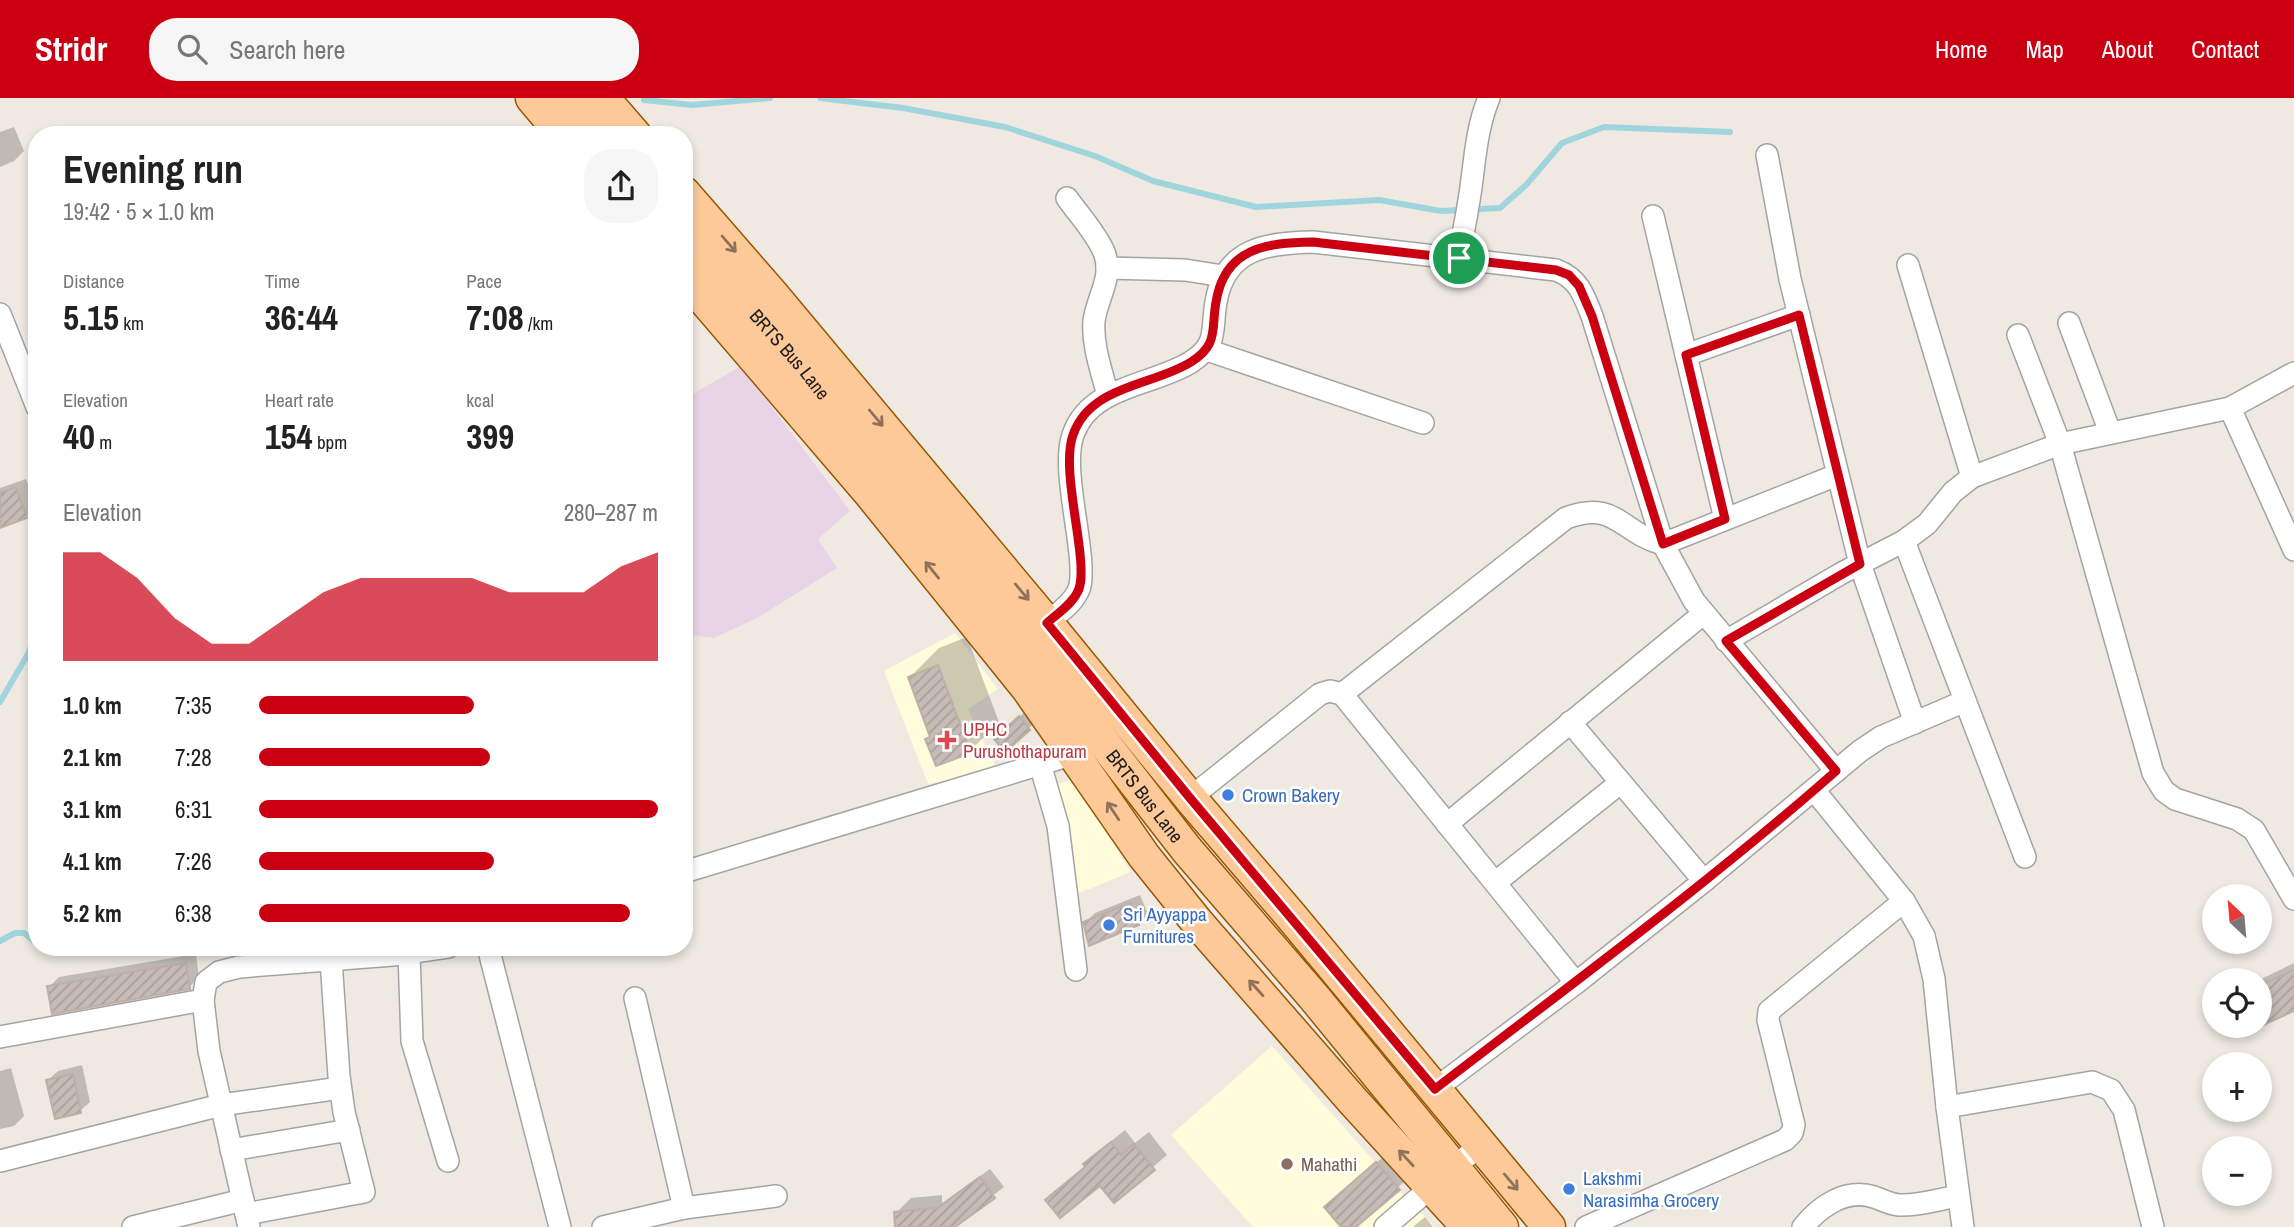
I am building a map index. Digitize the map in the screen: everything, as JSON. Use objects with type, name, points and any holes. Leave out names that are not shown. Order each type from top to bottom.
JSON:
[{"type":"main road","points":[[531,98],[556,126]]},
{"type":"main road","points":[[566,98],[590,126]]},
{"type":"main road","points":[[603,98],[627,126]]},
{"type":"main road","points":[[693,202],[772,293],[1549,1227]]},
{"type":"main road","name":"BRTS Bus Lane","points":[[693,243],[805,370],[882,470],[1062,689],[1195,860],[1313,996],[1443,1177],[1502,1227]]},
{"type":"main road","points":[[693,286],[869,492],[1028,689],[1144,856],[1190,913],[1353,1101],[1443,1177],[1468,1227]]},
{"type":"street","points":[[1459,258],[1476,142],[1489,98]]},
{"type":"street","points":[[1767,155],[1790,279],[1860,564],[1915,723]]},
{"type":"street","points":[[1067,198],[1104,252],[1107,268],[1105,286],[1094,321],[1095,344],[1108,396]]},
{"type":"street","points":[[1653,216],[1725,519]]},
{"type":"street","points":[[1047,623],[1078,592],[1081,580],[1081,552],[1068,451],[1073,432],[1085,413],[1108,396],[1189,363],[1207,350],[1214,335],[1216,302],[1223,276],[1241,258],[1261,246],[1313,242],[1556,270],[1569,275],[1579,286],[1592,316],[1663,544],[1683,584],[1703,614],[1836,771]]},
{"type":"street","points":[[1908,265],[1972,477]]},
{"type":"street","points":[[1107,268],[1185,270],[1223,276]]},
{"type":"street","points":[[0,314],[28,384]]},
{"type":"street","points":[[1686,355],[1799,315]]},
{"type":"street","points":[[2068,323],[2110,432]]},
{"type":"street","points":[[2018,335],[2060,444],[2153,773],[2164,791],[2175,799],[2236,819],[2254,830],[2294,899]]},
{"type":"street","points":[[1207,350],[1423,423]]},
{"type":"street","points":[[1726,641],[1904,541],[1927,524],[1953,492],[1972,477],[2060,444],[2230,408],[2294,373]]},
{"type":"street","points":[[2230,408],[2294,550]]},
{"type":"street","points":[[1342,694],[1566,518],[1588,512],[1609,514],[1639,536],[1663,544],[1837,475]]},
{"type":"street","points":[[1904,541],[2025,857]]},
{"type":"street","points":[[1447,824],[1703,614]]},
{"type":"street","points":[[1190,798],[1320,694],[1330,691],[1342,694],[1576,983]]},
{"type":"street","points":[[1435,1089],[1576,983],[1881,737],[1965,701]]},
{"type":"street","points":[[1570,722],[1704,881]]},
{"type":"street","points":[[693,869],[1074,754]]},
{"type":"street","points":[[1040,764],[1058,826],[1076,970]]},
{"type":"street","points":[[1496,882],[1620,783]]},
{"type":"street","points":[[1814,790],[1904,901],[1924,936],[1934,979],[1947,1107],[1964,1227]]},
{"type":"street","points":[[1586,1227],[1785,1140],[1792,1133],[1794,1125],[1769,1011],[1904,901]]},
{"type":"street","points":[[246,1214],[209,1051],[202,1000],[206,982],[219,972],[239,967],[376,956]]},
{"type":"street","points":[[409,956],[412,1041],[448,1161]]},
{"type":"street","points":[[490,956],[559,1227]]},
{"type":"street","points":[[133,1227],[246,1214],[364,1192],[340,1088],[331,960]]},
{"type":"street","points":[[635,998],[684,1208]]},
{"type":"street","points":[[0,1037],[202,1000]]},
{"type":"street","points":[[1947,1107],[2092,1082],[2111,1090],[2124,1110],[2153,1227]]},
{"type":"street","points":[[0,1161],[221,1105],[340,1088]]},
{"type":"street","points":[[231,1150],[349,1130]]},
{"type":"street","points":[[1385,1227],[1480,1145]]},
{"type":"street","points":[[1803,1227],[1836,1199],[1856,1194],[1874,1197],[1888,1204],[1903,1205],[1958,1196]]},
{"type":"street","points":[[603,1227],[684,1208],[776,1196]]},
{"type":"shaded area","points":[[741,366],[850,511],[818,539],[837,568],[757,618],[714,638],[693,635],[693,394]]},
{"type":"shaded area","name":"UPHC Purushothapuram","points":[[955,633],[998,689],[968,709],[998,771],[928,784],[884,671]]},
{"type":"shaded area","points":[[1073,778],[1131,872],[1072,896],[1057,785]]},
{"type":"shaded area","name":"Mahathi","points":[[1272,1046],[1435,1227],[1253,1227],[1171,1135]]},
{"type":"building","points":[[16,487],[27,518],[0,528],[0,493]]},
{"type":"building","points":[[938,665],[971,753],[936,766],[925,739],[930,737],[908,677]]},
{"type":"building","points":[[1019,716],[1030,730],[1005,752],[994,739]]},
{"type":"building","name":"Sri Ayyappa Furnitures","points":[[1130,903],[1139,925],[1089,946],[1083,922]]},
{"type":"building","points":[[186,963],[190,989],[52,1014],[47,986]]},
{"type":"building","points":[[2294,970],[2294,1011],[2272,1021],[2272,980]]},
{"type":"building","points":[[73,1074],[81,1113],[55,1119],[46,1080]]},
{"type":"building","points":[[1111,1142],[1121,1155],[1134,1144],[1155,1170],[1114,1203],[1100,1186],[1060,1218],[1045,1200]]},
{"type":"building","points":[[1376,1162],[1400,1190],[1356,1227],[1341,1227],[1324,1207]]},
{"type":"building","points":[[980,1177],[995,1198],[955,1227],[895,1227],[894,1212],[937,1208]]},
{"type":"waterway","points":[[644,100],[692,105],[770,98]]},
{"type":"waterway","points":[[820,98],[903,108],[1005,127],[1095,156],[1153,181],[1256,207],[1379,200],[1441,211],[1500,208],[1526,185],[1562,143],[1604,127],[1730,132]]},
{"type":"waterway","points":[[0,702],[28,654]]},
{"type":"waterway","points":[[0,941],[15,933],[28,936]]},
{"type":"place","name":"UPHC Purushothapuram","points":[[947,740]]},
{"type":"place","name":"Crown Bakery","points":[[1228,795]]},
{"type":"place","name":"Sri Ayyappa Furnitures","points":[[1109,925]]},
{"type":"place","name":"Mahathi","points":[[1287,1164]]},
{"type":"place","name":"Lakshmi Narasimha Grocery","points":[[1569,1189]]},
{"type":"route","points":[[1313,242],[1459,258],[1556,270],[1569,275],[1579,286],[1592,316],[1663,544],[1725,519],[1686,355],[1799,315],[1860,564],[1726,641],[1836,771],[1576,983],[1435,1089],[1047,623],[1071,601],[1078,592],[1081,580],[1081,552],[1068,451],[1073,432],[1085,413],[1108,396],[1189,363],[1207,350],[1214,335],[1216,302],[1223,276],[1241,258],[1261,246],[1313,242]]}]
